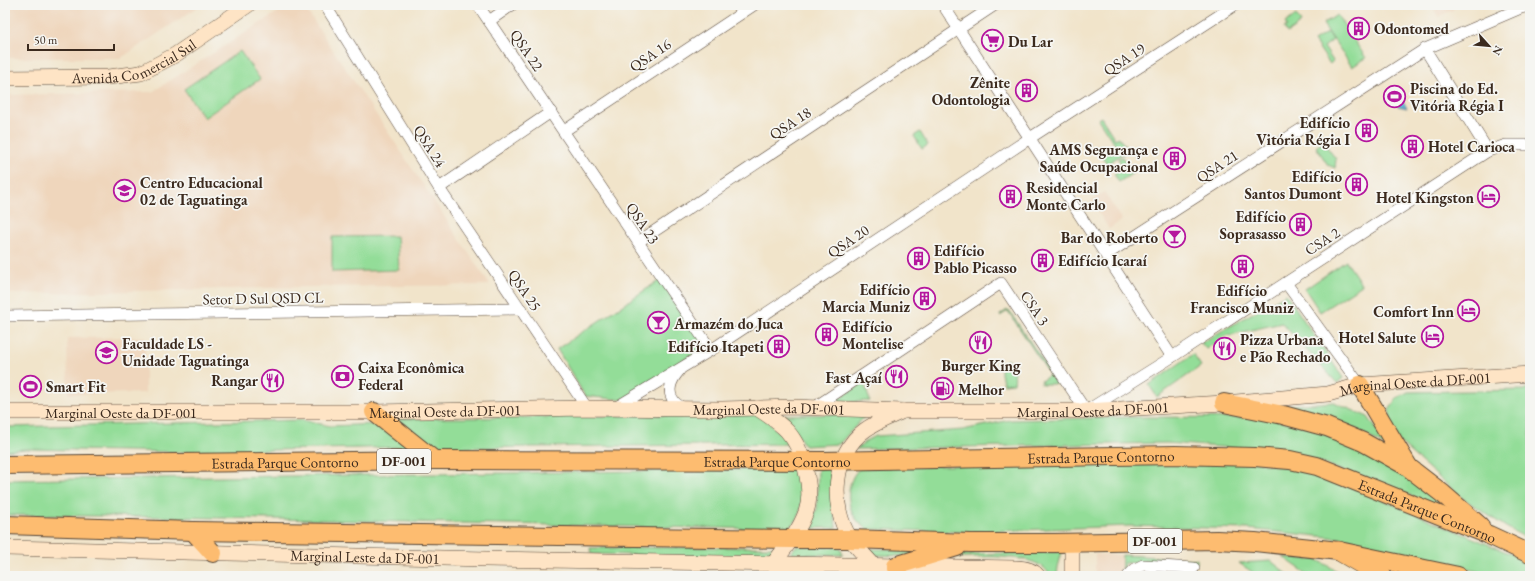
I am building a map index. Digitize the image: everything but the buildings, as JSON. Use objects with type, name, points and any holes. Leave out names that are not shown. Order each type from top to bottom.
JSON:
[{"type":"highway","points":[[1360,385],[1408,467]]},
{"type":"highway","points":[[1224,404],[1283,414],[1327,427],[1363,442],[1408,467],[1443,494],[1489,535]]},
{"type":"highway","points":[[374,412],[434,460]]},
{"type":"highway","name":"Estrada Parque Contorno","points":[[5,465],[434,460],[803,461],[1175,456],[1255,457],[1290,460],[1317,466],[1489,535],[1530,554]]},
{"type":"highway","name":"DF-001","points":[[5,525],[193,531],[850,539],[971,543],[1072,543],[1217,540],[1255,542],[1339,551],[1458,576]]},
{"type":"highway","points":[[193,531],[213,553]]},
{"type":"highway","points":[[895,566],[971,543]]},
{"type":"highway","points":[[1339,551],[1382,576]]},
{"type":"main road","name":"Avenida Comercial Sul","points":[[5,78],[108,77],[141,73],[175,55],[248,5]]},
{"type":"main road","name":"Marginal Oeste da DF-001","points":[[5,412],[374,412],[587,408],[685,409],[815,407],[904,411],[1086,411],[1224,404],[1328,394],[1360,385],[1530,374]]},
{"type":"main road","points":[[758,408],[786,430],[796,442],[803,461],[809,486],[806,511],[792,539],[773,564]]},
{"type":"main road","points":[[874,566],[850,539],[839,514],[837,489],[842,460],[851,443],[865,430],[904,411]]},
{"type":"main road","points":[[1072,543],[1072,576]]},
{"type":"main road","name":"Marginal Leste da DF-001","points":[[5,548],[1024,568],[1037,574]]},
{"type":"street","name":"QSA 24","points":[[325,5],[438,188],[551,112]]},
{"type":"street","name":"QSA 22","points":[[478,5],[551,112]]},
{"type":"street","points":[[489,21],[512,5]]},
{"type":"street","name":"QSA 16","points":[[564,131],[754,5]]},
{"type":"street","points":[[943,5],[1172,357],[1086,411]]},
{"type":"street","name":"QSA 18","points":[[638,242],[996,5]]},
{"type":"street","name":"QSA 19","points":[[1030,138],[1235,5]]},
{"type":"street","name":"QSA 21","points":[[1106,255],[1425,49],[1514,11],[1530,6]]},
{"type":"street","points":[[1425,49],[1488,151]]},
{"type":"street","name":"QSA 23","points":[[551,112],[711,350]]},
{"type":"street","name":"QSA 20","points":[[614,408],[711,350],[1030,138]]},
{"type":"street","name":"CSA 2","points":[[1172,357],[1488,151],[1506,145],[1530,145]]},
{"type":"street","name":"QSA 25","points":[[438,188],[587,408]]},
{"type":"street","name":"CSA 3","points":[[815,407],[1000,283],[1086,411]]},
{"type":"street","points":[[1286,283],[1360,385]]},
{"type":"street","name":"Setor D Sul QSD CL","points":[[5,316],[521,310]]},
{"type":"street","name":"QSA 20","points":[[681,368],[672,379],[670,391],[674,401],[685,409]]},
{"type":"street","points":[[1128,576],[1135,569],[1143,566],[1194,568]]},
{"type":"shaded area","points":[[5,5],[201,5],[121,58],[5,58]]},
{"type":"shaded area","points":[[289,5],[303,5],[490,285],[306,287],[5,294],[5,95],[152,92]]},
{"type":"shaded area","points":[[1432,5],[1453,5],[1454,9],[1438,17]]},
{"type":"shaded area","points":[[1104,192],[1122,220],[1109,229],[1091,201]]},
{"type":"shaded area","name":"Faculdade LS - Unidade Taguatinga","points":[[145,337],[145,393],[68,394],[67,338]]},
{"type":"shaded area","points":[[1095,554],[1122,555],[1121,576],[1095,576]]},
{"type":"green space","points":[[1296,15],[1301,23],[1287,33],[1284,28],[1287,26],[1285,23]]},
{"type":"green space","points":[[1337,15],[1366,58],[1352,67],[1323,24]]},
{"type":"green space","points":[[1328,32],[1333,40],[1324,47],[1333,61],[1330,64],[1314,41]]},
{"type":"green space","points":[[240,51],[260,79],[204,118],[184,89]]},
{"type":"green space","points":[[1101,117],[1115,139],[1119,137],[1128,151],[1122,155],[1098,119]]},
{"type":"green space","points":[[920,132],[928,145],[922,149],[914,136]]},
{"type":"green space","points":[[1323,142],[1336,159],[1335,168],[1328,165],[1316,147]]},
{"type":"green space","points":[[1101,146],[1107,154],[1116,148],[1121,155],[1107,164],[1097,149]]},
{"type":"green space","points":[[1122,157],[1133,173],[1119,182],[1114,174],[1120,169],[1118,165],[1121,163],[1118,159]]},
{"type":"green space","points":[[397,236],[399,270],[332,272],[332,237]]},
{"type":"green space","points":[[1346,261],[1362,285],[1320,312],[1305,289]]},
{"type":"green space","points":[[660,280],[706,346],[622,400],[585,396],[557,349]]},
{"type":"green space","points":[[1286,294],[1343,378],[1337,383],[1282,323],[1225,336],[1206,349],[1201,343]]},
{"type":"green space","points":[[1009,310],[1058,384],[1041,384],[1041,381],[1050,375],[1008,311],[1000,316]]},
{"type":"green space","points":[[1193,354],[1201,366],[1157,397],[1149,385]]},
{"type":"green space","points":[[1007,359],[1014,370],[1015,380],[1014,383],[1004,384],[1001,367]]},
{"type":"green space","points":[[864,383],[870,401],[831,403]]},
{"type":"green space","points":[[1530,390],[1530,540],[1506,527],[1461,497],[1399,442],[1391,423],[1389,409],[1397,398],[1408,392]]},
{"type":"green space","points":[[1334,402],[1368,417],[1391,450],[1356,429],[1310,413],[1278,406]]},
{"type":"green space","points":[[760,414],[791,444],[446,448],[429,444],[396,419]]},
{"type":"green space","points":[[867,414],[839,444],[805,446],[785,415]]},
{"type":"green space","points":[[1141,417],[1268,418],[1308,427],[1385,459],[1448,509],[1291,452],[1166,443],[856,449],[866,441],[876,436],[963,430],[1010,420]]},
{"type":"green space","points":[[302,420],[330,426],[379,424],[410,447],[178,452],[26,449],[5,451],[5,427]]},
{"type":"green space","points":[[1236,459],[1319,473],[1530,562],[1530,576],[1498,576],[1348,539],[1248,529],[1129,526],[964,532],[867,529],[853,514],[849,501],[852,479],[860,468]]},
{"type":"green space","points":[[830,467],[836,528],[807,528],[817,509],[818,469]]},
{"type":"green space","points":[[801,470],[805,484],[799,516],[788,529],[5,515],[5,480]]},
{"type":"green space","points":[[796,546],[841,548],[843,555],[790,554]]},
{"type":"green space","points":[[774,547],[775,558],[591,554],[590,548]]},
{"type":"green space","points":[[865,549],[936,549],[904,556],[876,555]]},
{"type":"green space","points":[[1062,552],[1057,576],[1050,576],[1044,568],[1023,559],[958,557],[958,554]]},
{"type":"green space","points":[[1122,555],[1197,559],[1197,563],[1124,563],[1123,576],[1121,576]]},
{"type":"green space","points":[[1283,557],[1318,560],[1346,576],[1310,576]]},
{"type":"green space","points":[[1271,561],[1290,576],[1258,576],[1239,563]]},
{"type":"green space","points":[[703,572],[742,574],[744,576],[694,576]]},
{"type":"water","name":"Piscina do Ed. Vitória Régia I","points":[[1396,90],[1407,108],[1398,106],[1396,102],[1387,100],[1389,95]]},
{"type":"place","name":"Odontomed","points":[[1358,28]]},
{"type":"place","name":"Du Lar","points":[[993,41]]},
{"type":"place","name":"Zênite Odontologia","points":[[1026,91]]},
{"type":"place","name":"Piscina do Ed. Vitória Régia I","points":[[1394,97]]},
{"type":"place","name":"Edifício Vitória Régia I","points":[[1366,131]]},
{"type":"place","name":"Hotel Carioca","points":[[1413,146]]},
{"type":"place","name":"AMS Segurança e Saúde Ocupacional","points":[[1174,158]]},
{"type":"place","name":"Edifício Santos Dumont","points":[[1357,185]]},
{"type":"place","name":"Centro Educacional 02 de Taguatinga","points":[[125,191]]},
{"type":"place","name":"Residencial Monte Carlo","points":[[1011,196]]},
{"type":"place","name":"Hotel Kingston","points":[[1489,197]]},
{"type":"place","name":"Edifício Soprasasso","points":[[1301,225]]},
{"type":"place","name":"Bar do Roberto","points":[[1174,237]]},
{"type":"place","name":"Edifício Pablo Picasso","points":[[919,259]]},
{"type":"place","name":"Edifício Icaraí","points":[[1043,260]]},
{"type":"place","name":"Edifício Francisco Muniz","points":[[1242,267]]},
{"type":"place","name":"Edifício Marcia Muniz","points":[[925,298]]},
{"type":"place","name":"Comfort Inn","points":[[1469,311]]},
{"type":"place","name":"Armazém do Juca","points":[[658,323]]},
{"type":"place","name":"Edifício Montelise","points":[[826,335]]},
{"type":"place","name":"Hotel Salute","points":[[1432,337]]},
{"type":"place","name":"Burger King","points":[[981,342]]},
{"type":"place","name":"Edifício Itapeti","points":[[779,346]]},
{"type":"place","name":"Pizza Urbana e Pão Rechado","points":[[1225,348]]},
{"type":"place","name":"Faculdade LS - Unidade Taguatinga","points":[[106,352]]},
{"type":"place","name":"Caixa Econômica Federal","points":[[342,376]]},
{"type":"place","name":"Fast Açaí","points":[[897,377]]},
{"type":"place","name":"Rangar","points":[[273,380]]},
{"type":"place","name":"Smart Fit","points":[[30,386]]},
{"type":"place","name":"Melhor","points":[[943,389]]}]
